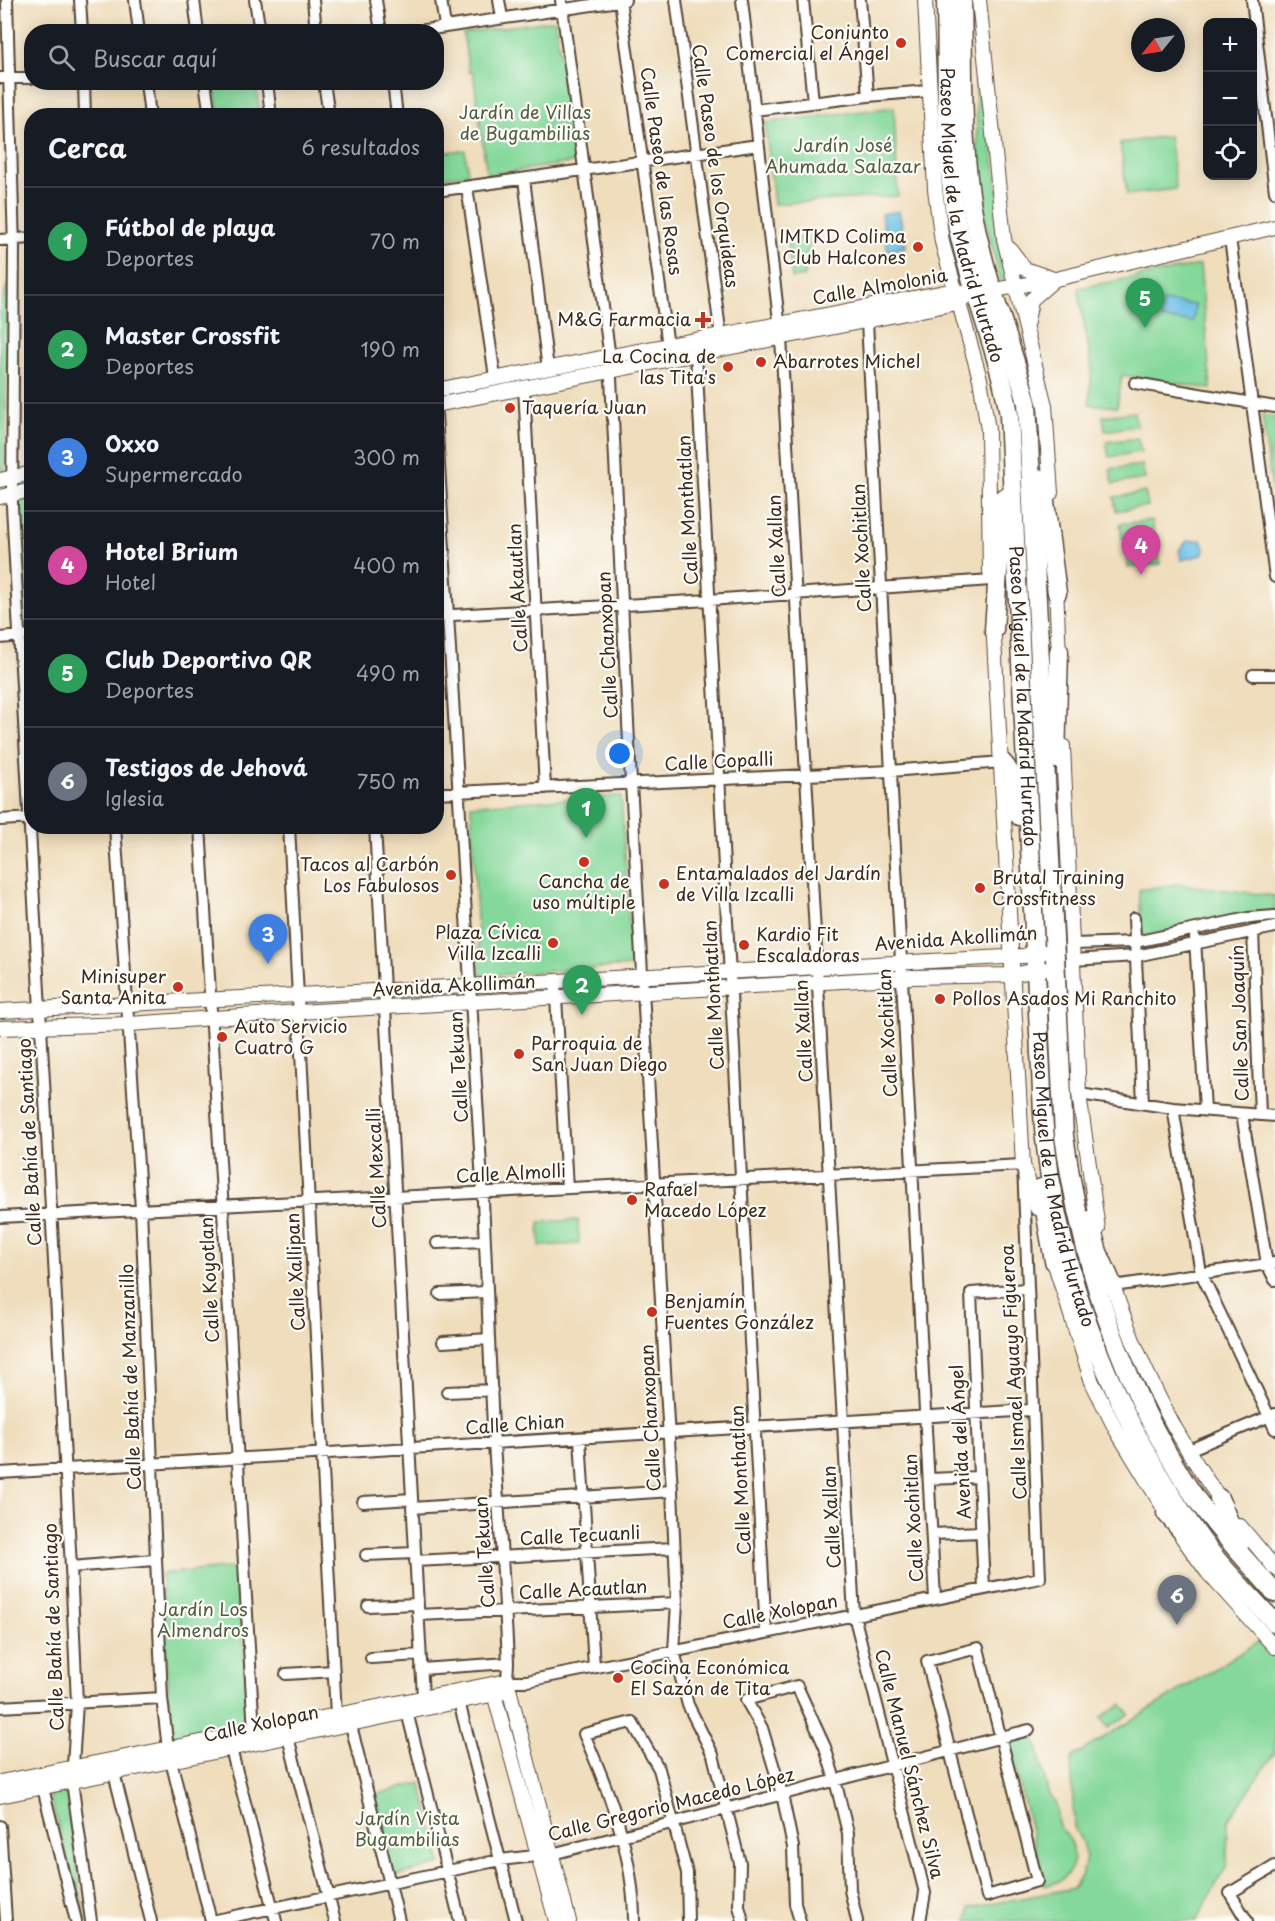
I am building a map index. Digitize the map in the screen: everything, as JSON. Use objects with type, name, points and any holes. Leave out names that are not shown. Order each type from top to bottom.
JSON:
[{"type":"highway","name":"Paseo Miguel de la Madrid Hurtado","points":[[945,0],[950,161],[957,227],[1000,370],[1009,415],[1033,896],[1044,960],[1064,1136],[1083,1247],[1102,1308],[1126,1372],[1155,1432],[1184,1481],[1215,1524],[1275,1593]]},
{"type":"highway","name":"Paseo Miguel de la Madrid Hurtado","points":[[962,0],[966,158],[974,222],[978,292],[1011,342],[1027,403],[1051,893],[1044,960],[1042,1073],[1045,1139],[1067,1255],[1089,1328],[1111,1384],[1166,1485],[1201,1540],[1275,1623]]},
{"type":"highway","points":[[1027,403],[1039,428],[1045,509],[1057,593]]},
{"type":"highway","points":[[994,630],[1009,415]]},
{"type":"highway","points":[[1051,893],[1056,858],[1056,668],[1059,651]]},
{"type":"highway","points":[[1002,762],[1010,770],[1014,781],[1026,878],[1033,896]]},
{"type":"highway","points":[[1042,1073],[1036,1126],[1041,1191],[1054,1261]]},
{"type":"highway","points":[[1064,1136],[1098,1252],[1113,1286]]},
{"type":"highway","points":[[1219,1498],[1230,1524],[1275,1581]]},
{"type":"highway","points":[[1166,1513],[1200,1553],[1251,1596]]},
{"type":"street","name":"Calle Bahía de Santiago","points":[[8,0],[5,78],[14,239],[6,496],[24,621]]},
{"type":"street","points":[[80,0],[82,24]]},
{"type":"street","points":[[135,0],[138,24]]},
{"type":"street","points":[[194,0],[197,24]]},
{"type":"street","points":[[255,0],[259,24]]},
{"type":"street","points":[[313,0],[315,24]]},
{"type":"street","points":[[376,0],[380,24]]},
{"type":"street","points":[[382,0],[385,24]]},
{"type":"street","points":[[441,0],[445,26],[502,18],[561,4],[622,0]]},
{"type":"street","points":[[499,0],[502,18]]},
{"type":"street","name":"Calle Paseo de las Rosas","points":[[622,0],[668,346]]},
{"type":"street","name":"Calle Paseo de los Orquideas","points":[[676,0],[721,337]]},
{"type":"street","name":"Calle Xallan","points":[[742,0],[781,331],[854,1615]]},
{"type":"street","points":[[802,0],[813,102]]},
{"type":"street","points":[[860,0],[868,96]]},
{"type":"street","points":[[925,0],[928,91],[936,200],[942,242],[980,379],[988,430],[991,580],[1023,1165],[1092,1382],[1115,1428],[1166,1513],[1208,1573],[1275,1647]]},
{"type":"street","points":[[979,0],[1004,239],[1045,405],[1057,593],[1079,1094],[1093,1202],[1104,1258],[1113,1286],[1157,1392],[1219,1498],[1275,1568]]},
{"type":"street","points":[[1252,0],[1275,192]]},
{"type":"street","name":"Calle Chanxopan","points":[[561,4],[611,365],[631,783],[672,1491],[677,1603],[674,1651],[688,1705],[713,1755],[724,1809],[740,1863],[739,1906],[743,1921]]},
{"type":"street","points":[[5,78],[24,78]]},
{"type":"street","points":[[84,90],[85,108]]},
{"type":"street","points":[[147,90],[149,108]]},
{"type":"street","points":[[206,90],[209,108]]},
{"type":"street","points":[[268,90],[270,108]]},
{"type":"street","points":[[325,90],[328,108]]},
{"type":"street","points":[[388,90],[391,108]]},
{"type":"street","points":[[394,90],[396,108]]},
{"type":"street","points":[[754,110],[928,91]]},
{"type":"street","points":[[444,190],[758,145]]},
{"type":"street","points":[[524,179],[548,369]]},
{"type":"street","points":[[467,187],[495,377]]},
{"type":"street","points":[[978,292],[1056,279],[1275,226]]},
{"type":"street","points":[[0,240],[24,238]]},
{"type":"street","points":[[1230,238],[1254,404],[1275,577]]},
{"type":"street","points":[[1004,239],[1016,261],[1025,269],[1056,279]]},
{"type":"street","points":[[1026,326],[1028,309],[1032,300],[1056,279]]},
{"type":"street","name":"Calle Almolonia","points":[[444,388],[548,369],[611,365],[696,355],[781,331],[978,292]]},
{"type":"street","name":"Calle Almolonia","points":[[444,403],[524,387],[611,365],[668,346],[721,337],[867,322],[956,296]]},
{"type":"street","name":"Calle Xochitlan","points":[[867,322],[935,1599]]},
{"type":"street","name":"Calle Monthatlan","points":[[696,355],[766,1633]]},
{"type":"street","points":[[1135,383],[1275,408]]},
{"type":"street","name":"Calle Akautlan","points":[[524,387],[546,788]]},
{"type":"street","points":[[7,479],[24,475]]},
{"type":"street","points":[[6,496],[24,492]]},
{"type":"street","name":"Calle Tekuan","points":[[444,548],[483,1192],[494,1443],[506,1610],[508,1686]]},
{"type":"street","points":[[444,615],[991,580]]},
{"type":"street","points":[[0,638],[24,635]]},
{"type":"street","points":[[1252,675],[1275,675]]},
{"type":"street","name":"Calle Copalli","points":[[444,793],[891,771],[1002,762]]},
{"type":"street","points":[[0,820],[24,818]]},
{"type":"street","name":"Calle Bahía de Santiago","points":[[31,834],[77,1703],[74,1774],[91,1921]]},
{"type":"street","name":"Calle Bahía de Manzanillo","points":[[116,834],[129,1004],[141,1209],[154,1560],[162,1698],[169,1755],[212,1921]]},
{"type":"street","name":"Calle Koyotlan","points":[[200,834],[254,1731]]},
{"type":"street","name":"Calle Xallipan","points":[[289,834],[334,1671],[344,1717],[399,1921]]},
{"type":"street","name":"Calle Mexcalli","points":[[375,834],[423,1697]]},
{"type":"street","points":[[1044,960],[1072,944],[1136,942],[1194,929],[1275,916]]},
{"type":"street","points":[[1134,918],[1143,1102]]},
{"type":"street","points":[[1044,960],[1136,956],[1275,927]]},
{"type":"street","points":[[1194,929],[1205,1110]]},
{"type":"street","name":"Calle San Joaquín","points":[[1253,931],[1260,1115]]},
{"type":"street","name":"Avenida Akollimán","points":[[0,1011],[1011,956],[1044,960]]},
{"type":"street","name":"Avenida Akollimán","points":[[0,1028],[130,1024],[211,1017],[556,999],[818,982],[1012,975],[1044,960]]},
{"type":"street","points":[[555,980],[567,1188]]},
{"type":"street","points":[[1079,1094],[1173,1108],[1275,1116]]},
{"type":"street","points":[[1173,1108],[1201,1274],[1271,1416],[1275,1429]]},
{"type":"street","name":"Calle San Joaquín","points":[[1242,1114],[1275,1280]]},
{"type":"street","name":"Calle Almolli","points":[[0,1216],[1023,1165]]},
{"type":"street","name":"Calle Ismael Aguayo Figueroa","points":[[1023,1165],[1026,1289],[1040,1578]]},
{"type":"street","points":[[437,1243],[485,1241]]},
{"type":"street","points":[[1113,1286],[1271,1263]]},
{"type":"street","name":"Avenida del Ángel","points":[[984,1589],[971,1293],[1026,1289]]},
{"type":"street","points":[[440,1294],[487,1292]]},
{"type":"street","points":[[443,1342],[489,1339]]},
{"type":"street","points":[[447,1392],[492,1390]]},
{"type":"street","name":"Calle Chian","points":[[0,1473],[1031,1410]]},
{"type":"street","points":[[1189,1450],[1271,1416]]},
{"type":"street","points":[[580,1438],[594,1667]]},
{"type":"street","points":[[929,1479],[979,1478]]},
{"type":"street","points":[[363,1502],[499,1502],[672,1491]]},
{"type":"street","points":[[932,1534],[981,1532]]},
{"type":"street","name":"Calle Tecuanli","points":[[366,1555],[502,1558],[587,1551],[674,1548]]},
{"type":"street","points":[[70,1567],[154,1560]]},
{"type":"street","name":"Calle Xolopan","points":[[0,1796],[41,1781],[74,1774],[169,1755],[231,1749],[288,1737],[344,1717],[423,1697],[493,1689],[1040,1578]]},
{"type":"street","name":"Calle Acautlan","points":[[368,1606],[506,1610],[677,1603]]},
{"type":"street","name":"Calle Manuel Sánchez Silva","points":[[854,1615],[924,1893],[920,1921]]},
{"type":"street","points":[[978,1648],[1001,1737],[1037,1881],[987,1896],[948,1751],[927,1661],[978,1648]]},
{"type":"street","points":[[371,1658],[420,1655]]},
{"type":"street","points":[[421,1668],[508,1663]]},
{"type":"street","points":[[286,1674],[334,1671]]},
{"type":"street","points":[[508,1686],[545,1854],[556,1921]]},
{"type":"street","points":[[800,1921],[795,1904],[793,1847],[782,1794],[762,1728],[746,1700],[797,1686],[825,1747],[835,1780],[848,1833],[850,1890],[857,1921]]},
{"type":"street","points":[[493,1689],[545,1854],[569,1921]]},
{"type":"street","name":"Calle Xolopan","points":[[74,1774],[114,1773],[254,1731],[344,1717],[407,1712],[459,1702],[493,1689]]},
{"type":"street","points":[[0,1707],[162,1698]]},
{"type":"street","points":[[459,1702],[516,1921]]},
{"type":"street","points":[[407,1712],[460,1921]]},
{"type":"street","points":[[634,1921],[634,1888],[621,1836],[605,1781],[584,1734],[632,1722],[659,1769],[687,1873],[688,1921]]},
{"type":"street","name":"Calle Gregorio Macedo López","points":[[212,1921],[500,1860],[545,1854],[1029,1730]]},
{"type":"street","points":[[288,1737],[335,1921]]},
{"type":"street","points":[[231,1749],[276,1921]]},
{"type":"street","points":[[114,1773],[151,1921]]},
{"type":"street","points":[[41,1781],[76,1921]]},
{"type":"street","name":"Calle Xolopan","points":[[0,1782],[41,1781]]},
{"type":"street","points":[[0,1826],[6,1921]]},
{"type":"street","points":[[1242,1919],[1230,1893],[1275,1866]]},
{"type":"green space","points":[[974,14],[1010,276],[1006,282],[1000,279],[984,214],[978,173]]},
{"type":"green space","name":"Jardín de Villas de Bugambilias","points":[[555,20],[576,162],[487,175],[473,72],[469,72],[463,33]]},
{"type":"green space","points":[[214,90],[257,90],[259,108],[217,108]]},
{"type":"green space","name":"Jardín José Ahumada Salazar","points":[[894,107],[898,196],[774,204],[765,123]]},
{"type":"green space","points":[[1169,136],[1176,189],[1127,195],[1120,143]]},
{"type":"green space","points":[[465,150],[468,174],[444,177],[444,152]]},
{"type":"green space","points":[[816,236],[806,255],[805,276],[792,278],[787,239]]},
{"type":"green space","points":[[1200,265],[1211,389],[1122,375],[1117,407],[1089,404],[1092,369],[1078,288]]},
{"type":"green space","points":[[8,283],[5,471],[0,472],[0,307]]},
{"type":"green space","points":[[1134,412],[1137,426],[1105,431],[1103,416]]},
{"type":"green space","points":[[1262,415],[1275,417],[1275,512]]},
{"type":"green space","points":[[1138,438],[1141,452],[1109,457],[1106,442]]},
{"type":"green space","points":[[1142,465],[1145,479],[1113,484],[1110,469]]},
{"type":"green space","points":[[1145,492],[1148,506],[1116,511],[1114,497]]},
{"type":"green space","points":[[24,499],[24,622],[22,620],[17,505],[20,500]]},
{"type":"green space","points":[[1152,520],[1154,534],[1122,539],[1120,524]]},
{"type":"green space","points":[[1158,549],[1160,564],[1128,568],[1126,554]]},
{"type":"green space","points":[[621,796],[632,966],[480,976],[471,805]]},
{"type":"green space","points":[[1177,884],[1275,896],[1275,911],[1142,937],[1139,890]]},
{"type":"green space","points":[[578,1220],[579,1244],[540,1246],[539,1222]]},
{"type":"green space","name":"Jardín Los Almendros","points":[[239,1567],[248,1727],[172,1742],[161,1574]]},
{"type":"green space","points":[[1258,1642],[1275,1657],[1275,1752],[1228,1821],[1227,1865],[1196,1921],[968,1921],[970,1908],[1074,1888],[1082,1874],[1086,1858],[1082,1842],[1074,1827],[1071,1758]]},
{"type":"green space","points":[[1122,1704],[1129,1715],[1108,1728],[1101,1717]]},
{"type":"green space","points":[[1035,1737],[1049,1796],[1057,1806],[1059,1826],[1069,1839],[1074,1857],[1073,1864],[1065,1876],[1045,1886],[1009,1743]]},
{"type":"green space","name":"Jardín Vista Bugambilias","points":[[421,1783],[441,1864],[394,1876],[374,1795]]},
{"type":"green space","points":[[66,1790],[85,1921],[49,1794]]},
{"type":"water","points":[[899,211],[906,247],[888,251],[881,214]]},
{"type":"water","points":[[1163,301],[1195,305],[1193,322],[1161,319]]},
{"type":"water","points":[[1201,540],[1205,547],[1202,555],[1181,560],[1179,550],[1187,541]]},
{"type":"place","name":"Conjunto Comercial el Ángel","points":[[901,43]]},
{"type":"place","name":"IMTKD Colima Club Halcones","points":[[918,247]]},
{"type":"place","name":"M&G Farmacia","points":[[703,320]]},
{"type":"place","name":"Club Deportivo QR","points":[[1145,328]]},
{"type":"place","name":"Abarrotes Michel","points":[[761,362]]},
{"type":"place","name":"La Cocina de las Tita's","points":[[728,367]]},
{"type":"place","name":"Taquería Juan","points":[[510,408]]},
{"type":"place","name":"Hotel Brium","points":[[1141,575]]},
{"type":"place","name":"Fútbol de playa","points":[[586,838]]},
{"type":"place","name":"Cancha de uso múltiple","points":[[584,862]]},
{"type":"place","name":"Tacos al Carbón Los Fabulosos","points":[[451,875]]},
{"type":"place","name":"Entamalados del Jardín de Villa Izcalli","points":[[664,884]]},
{"type":"place","name":"Brutal Training Crossfitness","points":[[980,888]]},
{"type":"place","name":"Plaza Cívica Villa Izcalli","points":[[553,943]]},
{"type":"place","name":"Kardio Fit Escaladoras","points":[[744,945]]},
{"type":"place","name":"Oxxo","points":[[268,964]]},
{"type":"place","name":"Minisuper Santa Anita","points":[[178,987]]},
{"type":"place","name":"Pollos Asados Mi Ranchito","points":[[940,999]]},
{"type":"place","name":"Master Crossfit","points":[[582,1015]]},
{"type":"place","name":"Auto Servicio Cuatro G","points":[[222,1037]]},
{"type":"place","name":"Parroquia de San Juan Diego","points":[[519,1054]]},
{"type":"place","name":"Rafael Macedo López","points":[[632,1200]]},
{"type":"place","name":"Benjamín Fuentes González","points":[[652,1312]]},
{"type":"place","name":"Testigos de Jehová","points":[[1177,1625]]},
{"type":"place","name":"Cocina Económica El Sazón de Tita","points":[[618,1678]]}]
